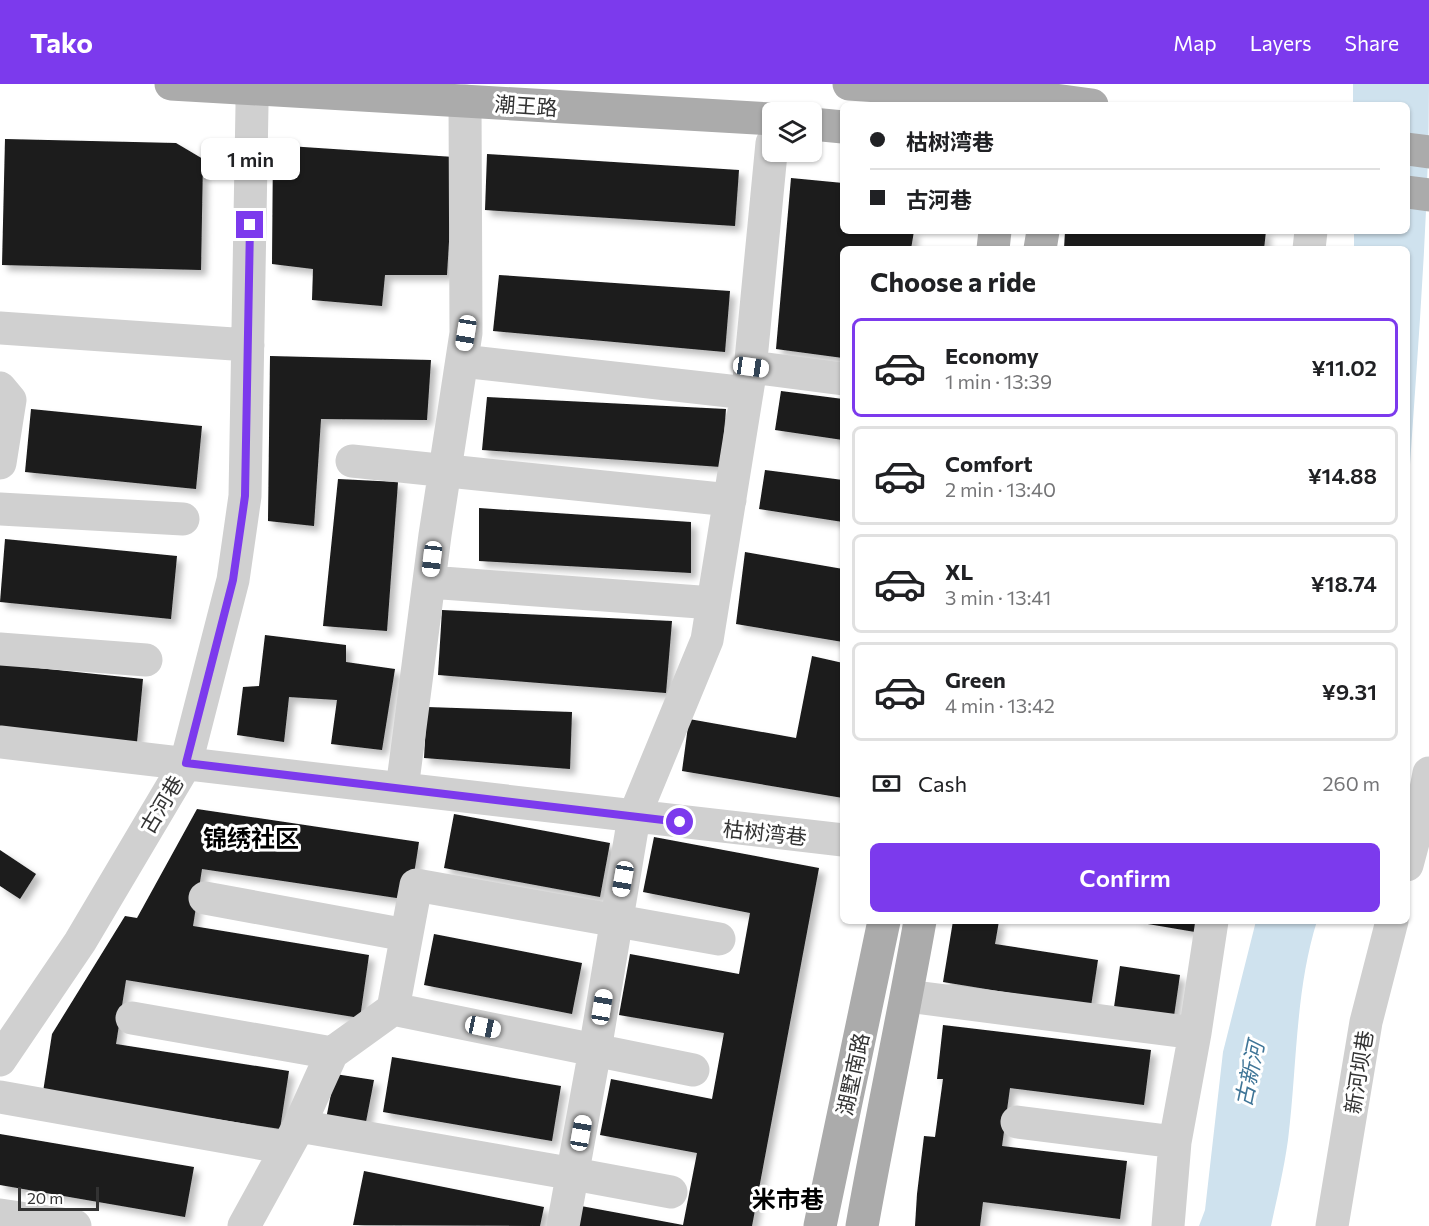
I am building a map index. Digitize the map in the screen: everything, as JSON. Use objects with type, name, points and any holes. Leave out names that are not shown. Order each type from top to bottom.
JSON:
[{"type":"main road","name":"潮王路","points":[[171,84],[251,86],[762,118]]},
{"type":"main road","points":[[849,84],[1070,99]]},
{"type":"main road","points":[[822,125],[840,128]]},
{"type":"main road","points":[[1410,149],[1429,152]]},
{"type":"main road","points":[[1410,192],[1429,195]]},
{"type":"main road","name":"湖墅南路","points":[[820,1226],[883,924]]},
{"type":"main road","name":"湖墅南路","points":[[862,1226],[919,924]]},
{"type":"street","name":"古河巷","points":[[0,1060],[80,942],[186,763],[233,580],[245,496],[251,86]]},
{"type":"street","points":[[402,789],[429,582],[466,333],[465,101]]},
{"type":"street","points":[[563,1226],[574,1174],[634,817],[707,640],[749,380],[770,162]]},
{"type":"street","points":[[0,328],[248,345]]},
{"type":"street","points":[[462,361],[749,380],[840,379]]},
{"type":"street","points":[[0,388],[10,400],[0,463]]},
{"type":"street","points":[[352,461],[730,500]]},
{"type":"street","points":[[0,509],[183,519]]},
{"type":"street","points":[[429,582],[713,603]]},
{"type":"street","points":[[0,649],[146,660]]},
{"type":"street","name":"枯树湾巷","points":[[0,742],[840,840]]},
{"type":"street","points":[[1410,854],[1429,773]]},
{"type":"street","points":[[244,1226],[293,1137],[332,1053],[393,1009],[416,885],[719,939]]},
{"type":"street","points":[[204,898],[406,935]]},
{"type":"street","points":[[1168,1226],[1175,1142],[1212,924]]},
{"type":"street","name":"新河坝巷","points":[[1332,1226],[1366,1022],[1391,924]]},
{"type":"street","points":[[907,996],[1195,1033]]},
{"type":"street","points":[[393,1009],[693,1070]]},
{"type":"street","points":[[132,1018],[332,1053]]},
{"type":"street","points":[[0,1097],[574,1174],[671,1192]]},
{"type":"street","points":[[1017,1122],[1175,1142]]},
{"type":"street","points":[[0,1215],[75,1226]]},
{"type":"water","points":[[1353,84],[1429,84],[1424,244],[1410,466],[1410,246],[1354,246],[1354,234],[1410,234],[1410,102],[1353,102]]},
{"type":"water","name":"古新河","points":[[1255,924],[1316,924],[1304,975],[1288,1140],[1271,1226],[1199,1226],[1205,1210],[1223,1052]]},
{"type":"building","points":[[5,139],[176,143],[203,159],[201,270],[2,265]]},
{"type":"building","points":[[273,145],[454,157],[447,275],[385,275],[382,306],[312,300],[313,269],[272,264]]},
{"type":"building","points":[[487,154],[739,170],[735,226],[485,210]]},
{"type":"building","points":[[791,178],[840,183],[840,234],[914,234],[912,246],[840,246],[840,358],[776,349]]},
{"type":"building","points":[[1065,234],[1266,234],[1264,246],[1064,246]]},
{"type":"building","points":[[499,275],[730,291],[725,352],[493,331]]},
{"type":"building","points":[[270,356],[431,360],[427,420],[321,419],[314,526],[268,521]]},
{"type":"building","points":[[781,391],[840,399],[840,440],[775,430]]},
{"type":"building","points":[[487,397],[726,409],[721,467],[482,450]]},
{"type":"building","points":[[31,409],[202,426],[196,489],[25,472]]},
{"type":"building","points":[[765,470],[840,480],[840,522],[759,509]]},
{"type":"building","points":[[338,479],[398,482],[387,631],[323,626]]},
{"type":"building","points":[[479,508],[691,522],[691,573],[479,561]]},
{"type":"building","points":[[5,539],[177,556],[171,619],[0,602]]},
{"type":"building","points":[[745,552],[840,568],[840,641],[736,624]]},
{"type":"building","points":[[442,610],[672,621],[666,693],[438,675]]},
{"type":"building","points":[[265,635],[346,645],[346,662],[395,669],[382,750],[331,744],[337,700],[289,697],[284,742],[237,735],[243,687],[259,686]]},
{"type":"building","points":[[812,656],[840,662],[840,797],[682,771],[689,719],[796,738]]},
{"type":"building","points":[[0,664],[143,679],[137,742],[0,728]]},
{"type":"building","points":[[427,707],[572,712],[570,769],[424,758]]},
{"type":"building","points":[[197,809],[419,842],[410,900],[202,869],[193,926],[369,955],[360,1018],[126,980],[116,1044],[289,1071],[280,1129],[43,1092],[52,1034],[125,916],[137,918]]},
{"type":"building","points":[[454,814],[610,843],[600,897],[444,868]]},
{"type":"building","points":[[654,837],[819,868],[752,1226],[577,1226],[581,1206],[683,1225],[697,1153],[600,1135],[611,1079],[712,1099],[724,1033],[619,1015],[630,954],[739,974],[750,913],[643,892]]},
{"type":"building","points":[[0,850],[36,874],[20,899],[0,886]]},
{"type":"building","points":[[953,924],[998,924],[995,944],[1098,960],[1091,1006],[943,982]]},
{"type":"building","points":[[1148,924],[1196,924],[1195,932]]},
{"type":"building","points":[[434,934],[582,963],[572,1014],[424,985]]},
{"type":"building","points":[[1120,966],[1180,975],[1174,1016],[1114,1007]]},
{"type":"building","points":[[943,1025],[1151,1050],[1144,1105],[1010,1088],[1002,1146],[1127,1161],[1120,1219],[983,1202],[980,1226],[915,1226],[924,1136],[935,1137],[943,1079],[937,1079]]},
{"type":"building","points":[[392,1057],[561,1086],[552,1141],[383,1112]]},
{"type":"building","points":[[335,1074],[374,1080],[365,1127],[326,1119]]},
{"type":"building","points":[[0,1134],[194,1167],[185,1217],[0,1185]]},
{"type":"building","points":[[364,1171],[544,1207],[540,1226],[353,1225]]},
{"type":"district","name":"锦绣社区","points":[[251,837]]},
{"type":"district","name":"米市巷","points":[[788,1198]]},
{"type":"route","points":[[250,225],[245,496],[233,580],[186,763],[680,822]]}]
